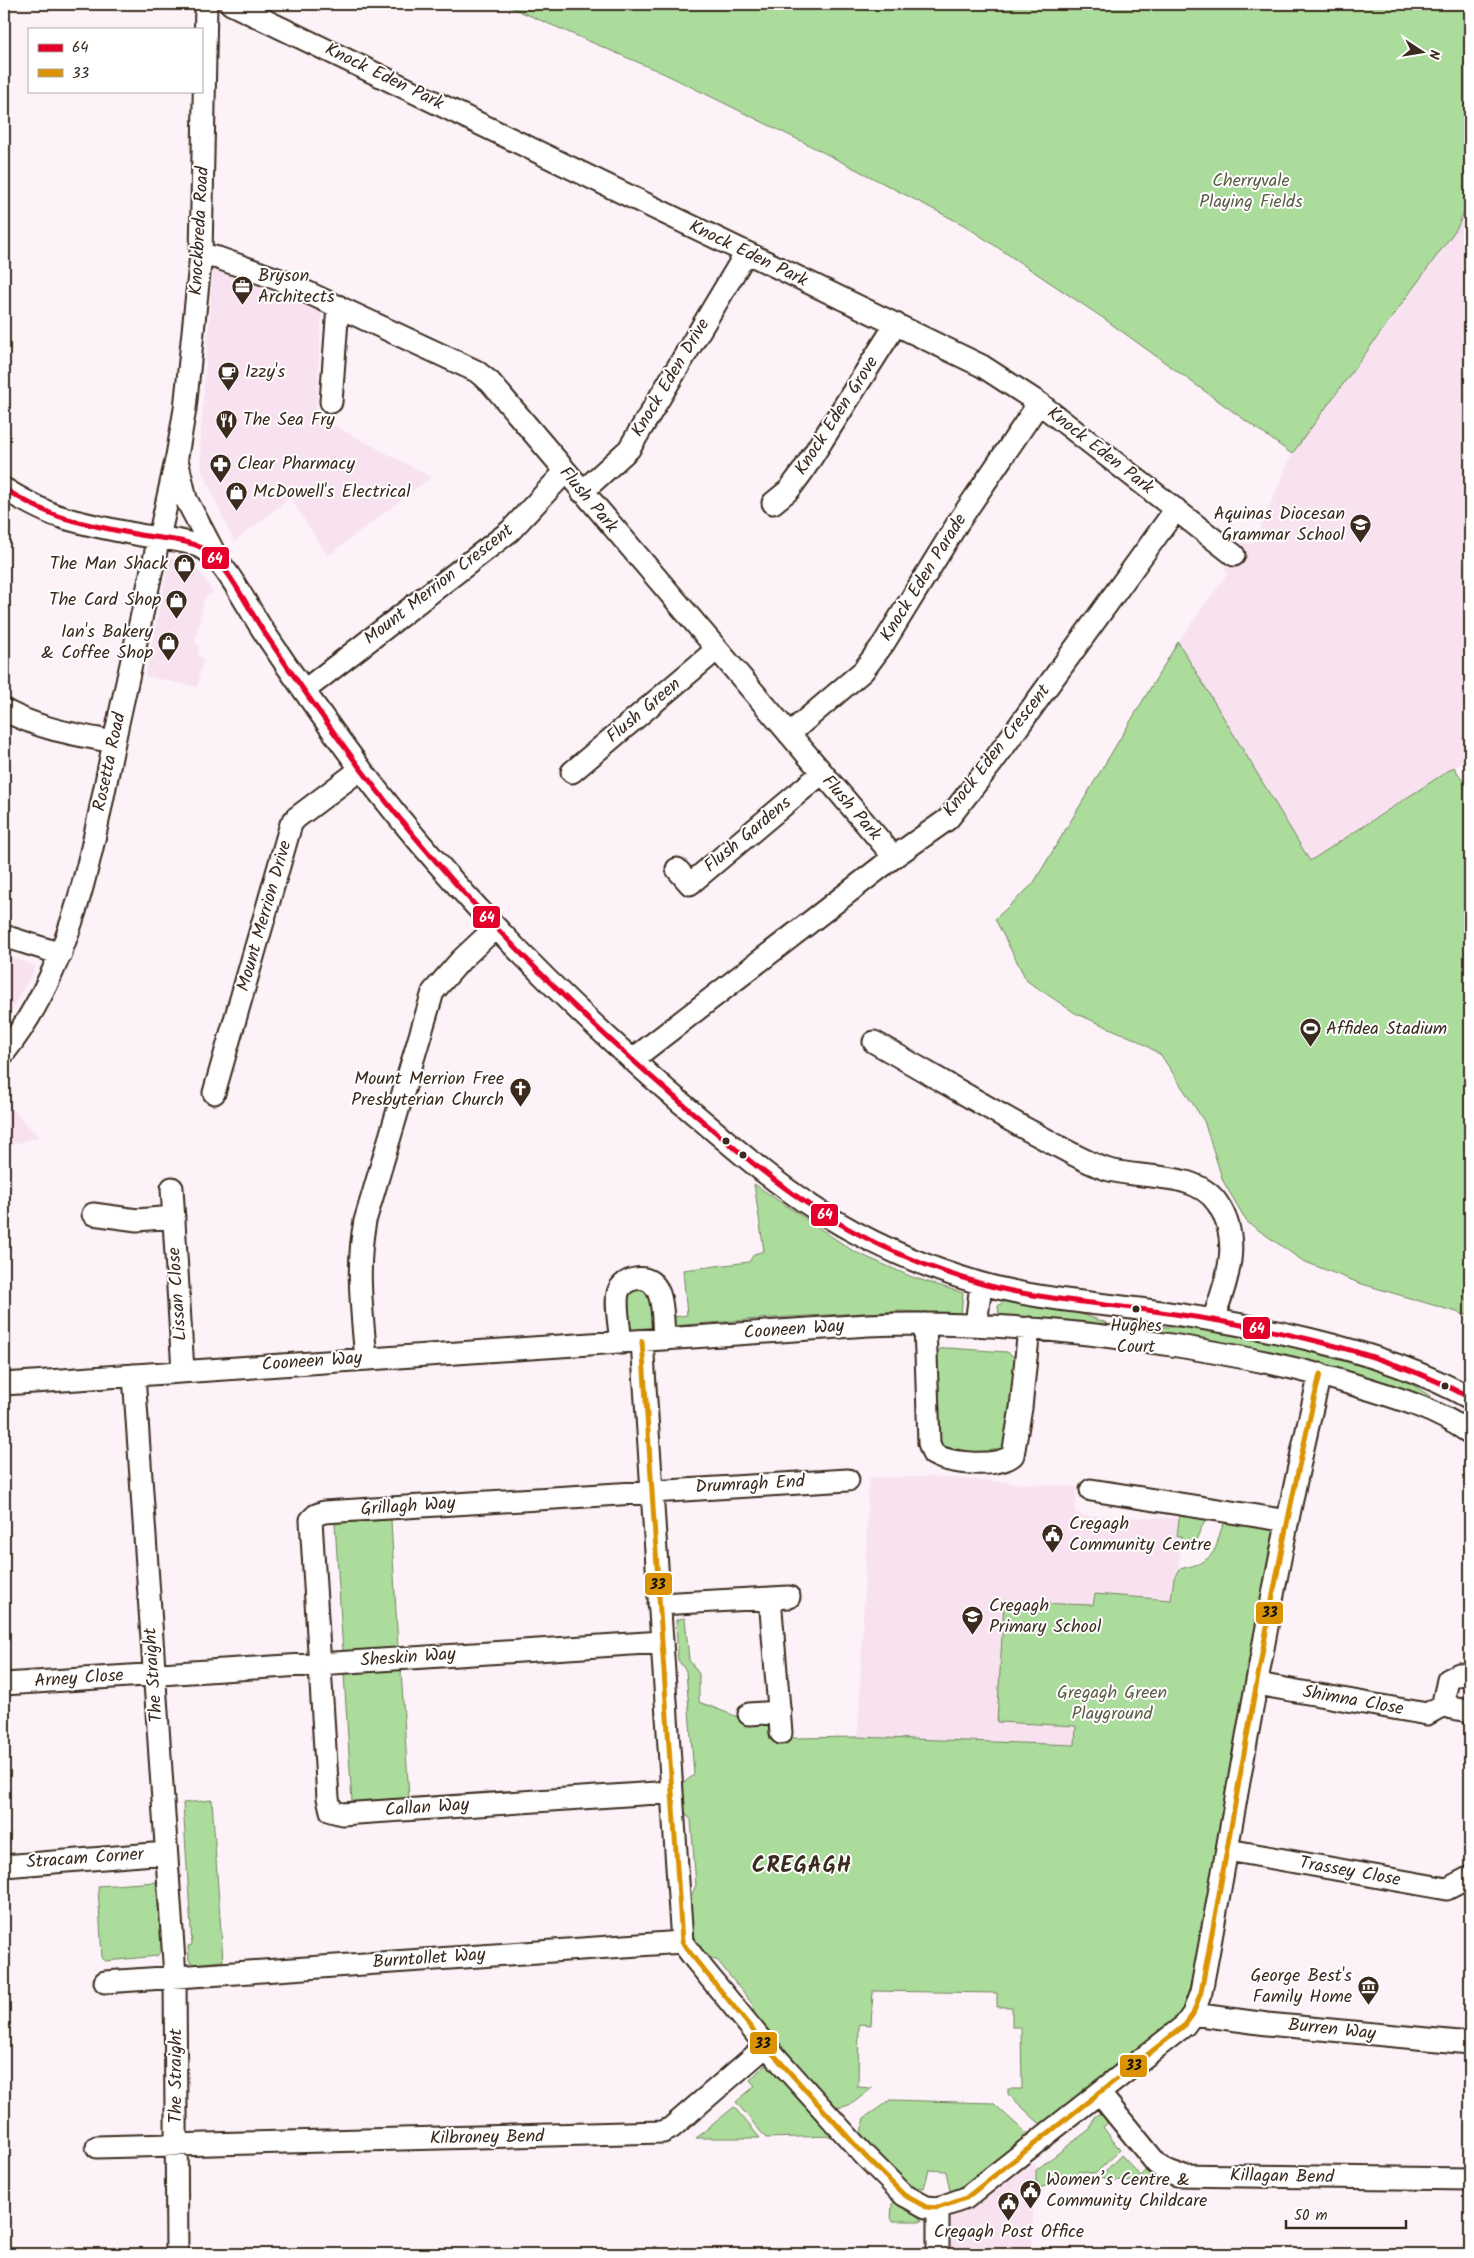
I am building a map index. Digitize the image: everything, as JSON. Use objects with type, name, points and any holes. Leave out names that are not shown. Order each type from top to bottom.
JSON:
[{"type":"street","name":"Knockbreda Road","points":[[177,456],[186,409],[202,254],[206,4]]},
{"type":"street","name":"Knock Eden Park","points":[[231,4],[982,366],[1039,403],[1234,555]]},
{"type":"street","name":"Knock Eden Drive","points":[[582,492],[629,449],[746,253]]},
{"type":"street","name":"Flush Park","points":[[202,254],[283,281],[476,372],[490,382],[894,857]]},
{"type":"street","points":[[331,402],[338,306]]},
{"type":"street","name":"Knock Eden Grove","points":[[773,503],[789,490],[804,471],[896,324]]},
{"type":"street","name":"Knock Eden Parade","points":[[789,734],[863,672],[884,642],[959,521],[1039,403]]},
{"type":"street","points":[[177,456],[186,499],[219,562],[266,636],[361,769],[495,928],[632,1060],[728,1143],[811,1207],[852,1232],[896,1253],[938,1270],[981,1284],[1047,1297],[1213,1320],[1330,1346],[1384,1362],[1437,1382],[1470,1398]]},
{"type":"street","name":"Rosetta Road","points":[[4,1053],[20,1033],[42,997],[61,954],[85,876],[177,456]]},
{"type":"street","name":"Mount Merrion Crescent","points":[[305,690],[510,531],[565,472]]},
{"type":"street","points":[[4,489],[59,517],[197,546],[207,551],[219,562]]},
{"type":"street","name":"Knock Eden Crescent","points":[[632,1060],[894,857],[948,819],[961,804],[1176,509]]},
{"type":"street","name":"Flush Green","points":[[572,772],[716,650]]},
{"type":"street","points":[[4,710],[30,724],[48,730],[114,742]]},
{"type":"street","name":"Mount Merrion Drive","points":[[214,1093],[291,824],[296,818],[361,769]]},
{"type":"street","name":"Flush Gardens","points":[[677,869],[690,884],[822,773]]},
{"type":"street","points":[[366,1359],[360,1263],[361,1242],[365,1221],[433,992],[461,960],[495,928]]},
{"type":"street","points":[[4,936],[61,954]]},
{"type":"street","points":[[874,1042],[1084,1160],[1126,1174],[1183,1181],[1206,1192],[1218,1203],[1226,1218],[1231,1238],[1231,1259],[1213,1320]]},
{"type":"street","name":"Lissan Close","points":[[172,1188],[183,1371]]},
{"type":"street","points":[[93,1214],[137,1220],[174,1217]]},
{"type":"street","points":[[621,1343],[617,1294],[621,1286],[637,1279],[647,1280],[655,1284],[660,1293],[664,1339]]},
{"type":"street","points":[[976,1325],[981,1284]]},
{"type":"street","points":[[925,1324],[929,1443],[933,1454],[944,1461],[995,1463],[1006,1462],[1013,1456],[1022,1398],[1029,1328]]},
{"type":"street","name":"Cooneen Way","points":[[4,1384],[868,1325],[976,1325],[1029,1328],[1169,1345],[1247,1358],[1320,1374],[1426,1409],[1470,1433]]},
{"type":"street","points":[[642,1341],[682,1942],[766,2046],[865,2156],[904,2195],[926,2207],[938,2208],[966,2198],[1100,2094],[1185,2025],[1193,2014],[1200,1992],[1228,1850],[1288,1521],[1320,1374]]},
{"type":"street","name":"The Straight","points":[[134,1375],[175,1976],[177,2254]]},
{"type":"street","name":"Drumragh End","points":[[652,1490],[848,1480]]},
{"type":"street","name":"Grillagh Way","points":[[320,1664],[310,1529],[311,1520],[316,1515],[324,1512],[652,1490]]},
{"type":"street","points":[[1091,1490],[1288,1521]]},
{"type":"street","points":[[659,1604],[779,1597],[781,1733]]},
{"type":"street","name":"Sheskin Way","points":[[154,1675],[662,1642]]},
{"type":"street","name":"Callan Way","points":[[320,1664],[329,1805],[331,1811],[336,1814],[672,1792]]},
{"type":"street","points":[[1470,1676],[1459,1674],[1448,1680],[1444,1698],[1451,1708],[1470,1711]]},
{"type":"street","name":"Arney Close","points":[[4,1684],[154,1675]]},
{"type":"street","name":"Shimna Close","points":[[1257,1684],[1427,1714],[1447,1703]]},
{"type":"street","points":[[749,1714],[780,1712]]},
{"type":"street","name":"Trassey Close","points":[[1228,1850],[1447,1889],[1470,1878]]},
{"type":"street","name":"Stracam Corner","points":[[4,1866],[166,1853]]},
{"type":"street","name":"Burntollet Way","points":[[175,1976],[682,1942]]},
{"type":"street","points":[[105,1982],[175,1976]]},
{"type":"street","name":"Burren Way","points":[[1193,2014],[1267,2024],[1470,2042]]},
{"type":"street","name":"Kilbroney Bend","points":[[176,2145],[663,2132],[671,2128],[766,2046]]},
{"type":"street","name":"Killagan Bend","points":[[1100,2094],[1156,2162],[1166,2171],[1177,2175],[1470,2179]]},
{"type":"street","name":"The Straight","points":[[97,2147],[176,2145]]},
{"type":"street","points":[[938,2208],[938,2254]]},
{"type":"shaded area","name":"Aquinas Diocesan Grammar School","points":[[1470,199],[1470,757],[1310,861],[1178,642],[1228,573],[1224,569],[1244,540],[1251,545],[1256,538],[1292,454]]},
{"type":"shaded area","points":[[215,244],[323,286],[316,416],[431,477],[328,556],[290,498],[234,542],[202,470],[200,442]]},
{"type":"shaded area","points":[[170,558],[194,564],[213,592],[204,599],[195,644],[199,645],[198,654],[203,659],[197,687],[145,676]]},
{"type":"shaded area","points":[[4,955],[36,966],[4,1023]]},
{"type":"shaded area","points":[[4,1100],[39,1137],[14,1144],[4,1151]]},
{"type":"shaded area","name":"Cregagh Primary School","points":[[932,1477],[1077,1487],[1075,1512],[1084,1516],[1178,1518],[1176,1538],[1180,1538],[1179,1569],[1174,1578],[1171,1600],[1095,1595],[1080,1666],[1075,1745],[858,1737],[869,1478]]},
{"type":"shaded area","points":[[1036,2163],[1031,2254],[945,2254],[944,2218],[952,2210],[969,2203]]},
{"type":"green space","name":"Cherryvale Playing Fields","points":[[503,4],[1470,4],[1470,199],[1457,228],[1292,454],[1106,320],[964,225],[805,143],[665,74]]},
{"type":"green space","name":"Affidea Stadium","points":[[1178,642],[1310,861],[1454,767],[1470,792],[1470,1316],[1359,1283],[1303,1261],[1247,1222],[1223,1181],[1204,1121],[1161,1055],[1137,1040],[1075,1013],[1027,981],[995,919],[1033,884]]},
{"type":"green space","points":[[754,1184],[853,1251],[912,1277],[963,1293],[961,1314],[901,1311],[771,1318],[672,1326],[673,1317],[687,1315],[683,1270],[749,1262],[754,1254],[764,1251]]},
{"type":"green space","points":[[638,1288],[651,1291],[656,1332],[631,1333],[628,1296]]},
{"type":"green space","points":[[1005,1301],[1070,1310],[1107,1323],[1106,1329],[999,1317],[998,1306]]},
{"type":"green space","points":[[1138,1326],[1196,1328],[1302,1349],[1402,1378],[1430,1396],[1428,1402],[1137,1333]]},
{"type":"green space","points":[[940,1349],[1007,1352],[1016,1358],[1006,1449],[981,1454],[960,1453],[944,1447],[939,1442],[936,1353]]},
{"type":"green space","points":[[1180,1510],[1200,1514],[1206,1521],[1195,1541],[1187,1547],[1181,1548],[1181,1536],[1177,1536]]},
{"type":"green space","points":[[391,1520],[398,1648],[343,1653],[335,1523]]},
{"type":"green space","name":"Gregagh Green Playground","points":[[1231,1521],[1258,1523],[1270,1528],[1274,1533],[1276,1541],[1276,1552],[1268,1560],[1199,1986],[1177,2025],[1163,2028],[1119,2062],[1115,2075],[1044,2125],[1038,2122],[1008,2094],[1008,2089],[1022,2089],[1021,2027],[1012,2027],[1012,2007],[997,2007],[997,1993],[873,1991],[871,2025],[859,2024],[858,2087],[872,2088],[848,2105],[843,2107],[832,2106],[754,2014],[753,2005],[718,1961],[706,1956],[692,1935],[690,1898],[696,1885],[691,1820],[684,1811],[683,1783],[694,1775],[686,1671],[678,1660],[676,1620],[685,1618],[689,1660],[699,1674],[699,1702],[751,1722],[772,1724],[794,1738],[858,1737],[1075,1745],[1076,1726],[997,1722],[1004,1602],[1093,1605],[1095,1594],[1171,1600],[1174,1578],[1179,1569],[1196,1565],[1207,1559],[1217,1544],[1223,1525]]},
{"type":"green space","points":[[401,1670],[409,1798],[352,1802],[344,1674]]},
{"type":"green space","points":[[212,1800],[223,1961],[193,1964],[189,1960],[188,1946],[192,1945],[183,1803]]},
{"type":"green space","points":[[156,1882],[162,1950],[157,1956],[106,1961],[102,1958],[98,1886]]},
{"type":"green space","points":[[766,2064],[776,2069],[832,2136],[766,2138],[736,2102],[755,2086],[750,2080]]},
{"type":"green space","points":[[890,2100],[993,2103],[1028,2135],[1026,2145],[980,2178],[960,2188],[950,2191],[946,2171],[929,2170],[924,2188],[910,2187],[868,2146],[861,2133],[864,2118]]},
{"type":"green space","points":[[734,2107],[760,2138],[696,2138]]},
{"type":"green space","points":[[1101,2112],[1109,2122],[1103,2127],[1120,2150],[1095,2174],[1079,2171],[1064,2180],[1036,2189],[1036,2170],[1090,2129],[1094,2117]]},
{"type":"green space","points":[[1121,2155],[1141,2176],[1148,2169],[1159,2182],[1114,2180],[1100,2177]]},
{"type":"green space","points":[[895,2201],[922,2221],[891,2221],[892,2204]]},
{"type":"transit line","name":"64","points":[[4,489],[39,508],[61,517],[110,529],[186,542],[203,548],[210,553],[225,570],[277,652],[360,768],[396,814],[471,901],[593,1024],[679,1101],[745,1157],[833,1220],[873,1242],[936,1269],[979,1283],[1039,1296],[1180,1315],[1309,1339],[1394,1364],[1470,1398]]},
{"type":"transit line","name":"33","points":[[642,1341],[682,1942],[766,2046],[865,2156],[904,2195],[926,2207],[938,2208],[966,2198],[1185,2025],[1193,2014],[1201,1992],[1271,1605],[1302,1451],[1320,1374]]},
{"type":"place","name":"Bryson Architects","points":[[242,305]]},
{"type":"place","name":"Izzy's","points":[[229,391]]},
{"type":"place","name":"The Sea Fry","points":[[227,439]]},
{"type":"place","name":"Clear Pharmacy","points":[[221,483]]},
{"type":"place","name":"McDowell's Electrical","points":[[237,511]]},
{"type":"place","name":"Aquinas Diocesan Grammar School","points":[[1361,543]]},
{"type":"place","name":"The Man Shack","points":[[184,583]]},
{"type":"place","name":"The Card Shop","points":[[177,619]]},
{"type":"place","name":"Ian's Bakery & Coffee Shop","points":[[169,661]]},
{"type":"place","name":"Affidea Stadium","points":[[1310,1048]]},
{"type":"place","name":"Mount Merrion Free Presbyterian Church","points":[[520,1108]]},
{"type":"place","name":"Hughes Court","points":[[1136,1309]]},
{"type":"place","name":"Cregagh Community Centre","points":[[1053,1553]]},
{"type":"place","name":"Cregagh Primary School","points":[[973,1635]]},
{"type":"place","name":"George Best's Family Home","points":[[1368,2005]]},
{"type":"place","name":"Women’s Centre & Community Childcare","points":[[1030,2209]]},
{"type":"place","name":"Cregagh Post Office","points":[[1009,2221]]},
{"type":"district","name":"CREGAGH","points":[[802,1866]]}]
